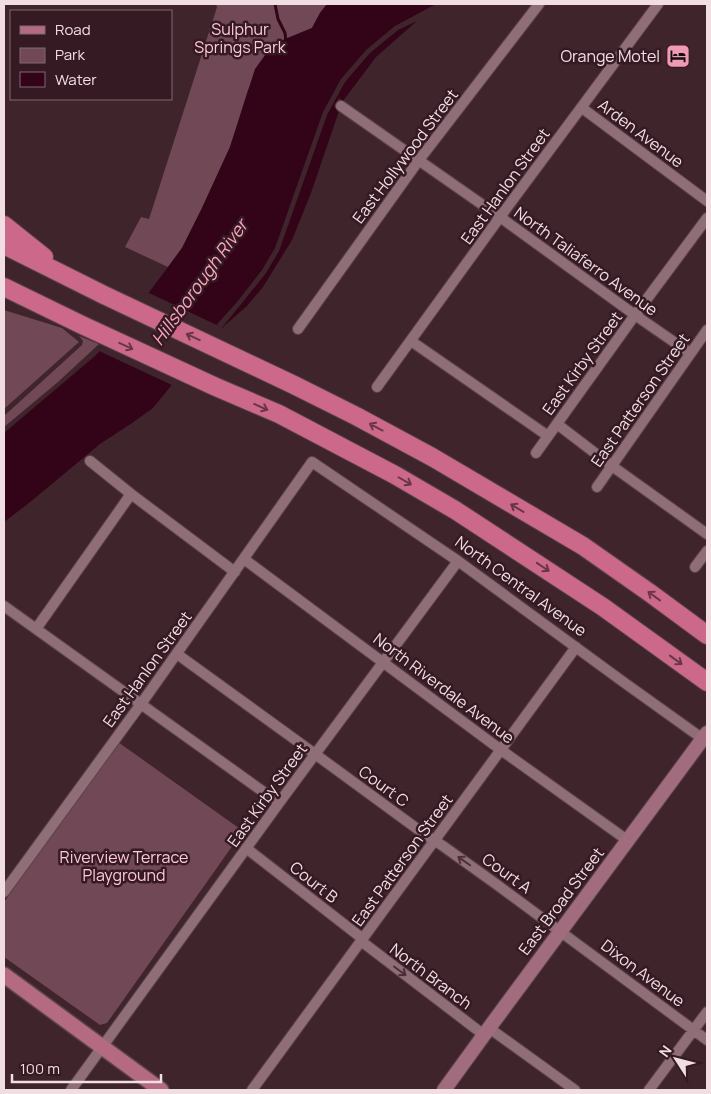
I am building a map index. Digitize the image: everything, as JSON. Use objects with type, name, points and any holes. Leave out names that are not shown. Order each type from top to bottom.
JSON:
[{"type":"highway","points":[[4,225],[72,279]]},
{"type":"highway","points":[[4,245],[356,416],[583,546],[707,635]]},
{"type":"highway","points":[[4,287],[216,387],[279,414],[395,475],[455,510],[603,607],[702,679]]},
{"type":"highway","points":[[4,296],[42,306]]},
{"type":"main road","points":[[4,975],[161,1090]]},
{"type":"street","name":"East Hollywood Street","points":[[298,328],[419,160],[539,4]]},
{"type":"street","name":"East Hanlon Street","points":[[377,387],[658,4]]},
{"type":"street","name":"North Taliaferro Avenue","points":[[341,106],[690,353]]},
{"type":"street","name":"Arden Avenue","points":[[582,108],[707,201]]},
{"type":"street","name":"East Kirby Street","points":[[536,453],[707,218]]},
{"type":"street","name":"East Patterson Street","points":[[596,488],[707,330]]},
{"type":"street","points":[[411,341],[548,436]]},
{"type":"street","points":[[557,424],[612,466],[707,533]]},
{"type":"street","points":[[90,461],[236,572]]},
{"type":"street","name":"East Hanlon Street","points":[[4,892],[142,704],[312,462]]},
{"type":"street","name":"North Central Avenue","points":[[312,462],[458,561],[622,681],[706,738]]},
{"type":"street","points":[[36,629],[131,494]]},
{"type":"street","points":[[695,567],[707,551]]},
{"type":"street","name":"North Riverdale Avenue","points":[[244,559],[627,840]]},
{"type":"street","name":"East Kirby Street","points":[[71,1090],[279,802],[458,561]]},
{"type":"street","points":[[4,606],[279,802]]},
{"type":"street","name":"East Patterson Street","points":[[252,1090],[576,647]]},
{"type":"street","name":"Court C","points":[[177,654],[434,841]]},
{"type":"street","name":"East Broad Street","points":[[444,1090],[627,840],[706,738]]},
{"type":"street","name":"Court A","points":[[434,841],[561,930]]},
{"type":"street","name":"Court B","points":[[246,848],[362,940]]},
{"type":"street","name":"Dixon Avenue","points":[[561,930],[707,1040]]},
{"type":"street","name":"North Branch","points":[[362,940],[486,1031],[576,1090]]},
{"type":"street","points":[[650,1090],[707,1012]]},
{"type":"green space","name":"Sulphur Springs Park","points":[[216,4],[327,4],[312,28],[273,44],[248,90],[230,147],[202,208],[182,248],[168,267],[125,247],[141,217],[149,219],[217,7]]},
{"type":"green space","points":[[4,310],[62,328],[79,342],[4,409]]},
{"type":"green space","points":[[79,336],[99,344],[58,382],[4,427],[4,416],[82,345],[83,341]]},
{"type":"green space","name":"Riverview Terrace Playground","points":[[118,742],[243,831],[107,1023],[100,1025],[4,957],[4,902]]},
{"type":"water","name":"Hillsborough River","points":[[327,4],[436,4],[395,26],[366,50],[341,79],[323,112],[275,248],[262,270],[219,322],[153,408],[100,444],[4,522],[4,433],[95,356],[123,327],[182,248],[230,147],[255,69],[273,44],[312,28]]},
{"type":"water","points":[[417,21],[376,57],[343,101],[339,98],[334,106],[339,111],[311,193],[292,240],[263,287],[247,306],[224,326],[215,342],[212,340],[266,273],[279,251],[327,115],[345,82],[370,53],[398,30]]},
{"type":"pier","points":[[147,292],[225,329],[217,343],[209,339],[174,386],[97,350],[121,325]]},
{"type":"waterway","points":[[275,4],[286,41]]},
{"type":"place","name":"Orange Motel","points":[[678,56]]}]
